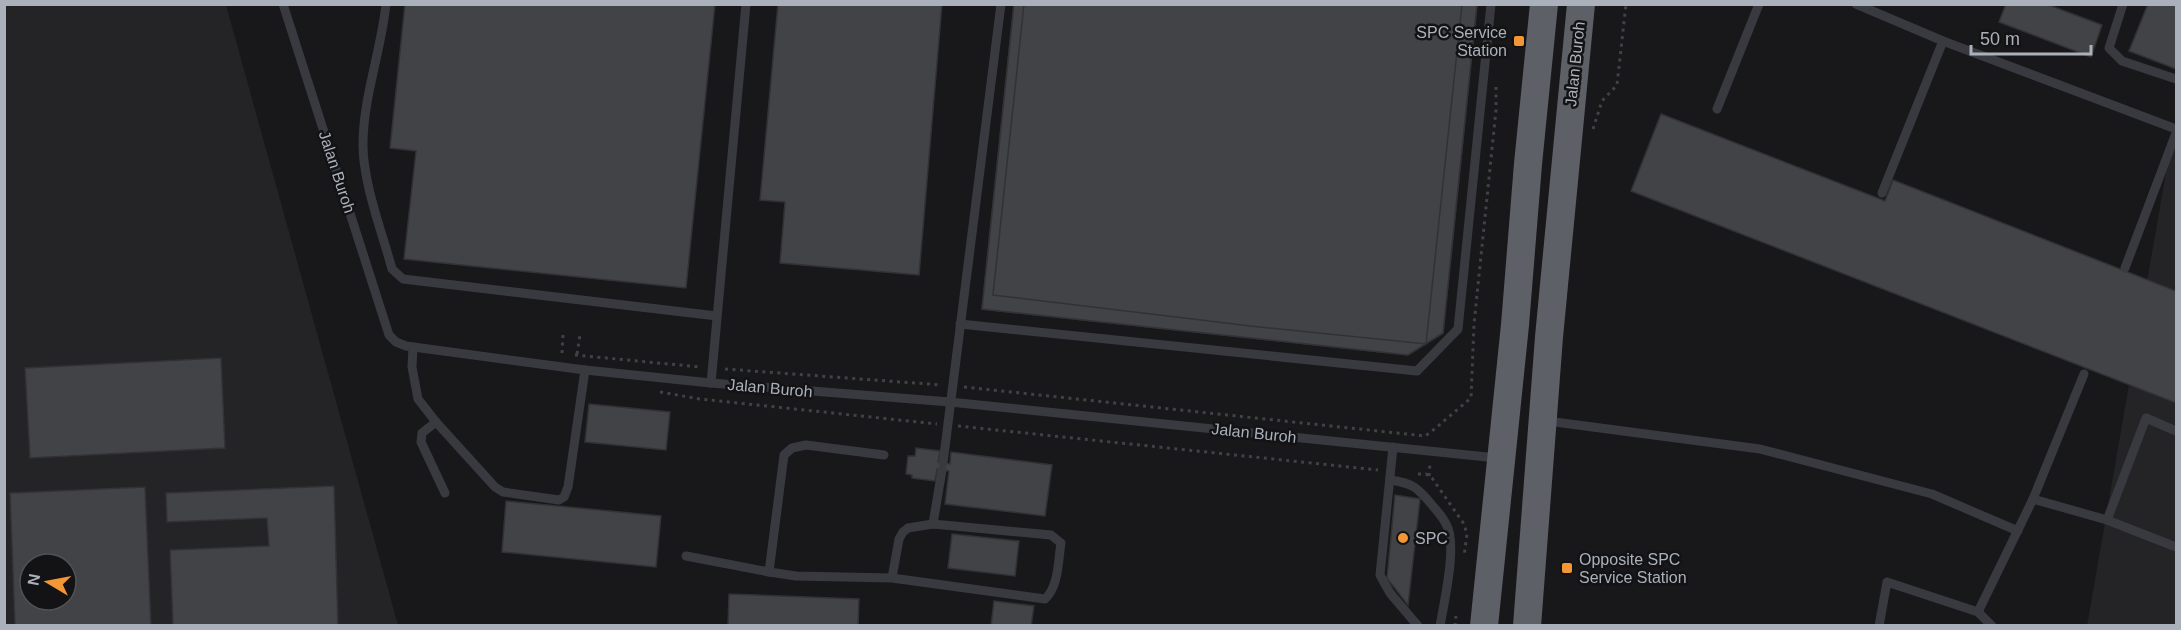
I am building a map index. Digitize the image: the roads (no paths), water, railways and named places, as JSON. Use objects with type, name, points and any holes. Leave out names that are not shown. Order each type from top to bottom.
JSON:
[{"type":"highway","points":[[1484,626],[1544,4]]},
{"type":"highway","name":"Jalan Buroh","points":[[1527,626],[1562,192],[1581,4]]},
{"type":"lane","name":"Jalan Buroh","points":[[283,4],[389,335],[396,342],[585,370],[711,383],[950,402],[1501,459]]},
{"type":"lane","points":[[386,4],[384,26],[365,112],[364,164],[392,269],[396,276],[403,279],[717,316]]},
{"type":"lane","points":[[711,383],[746,4]]},
{"type":"lane","points":[[933,524],[1001,4]]},
{"type":"lane","points":[[960,324],[1417,371],[1458,329],[1491,4]]},
{"type":"lane","points":[[1717,109],[1759,4]]},
{"type":"lane","points":[[1856,4],[1943,41],[2176,131],[2125,268]]},
{"type":"lane","points":[[2123,4],[2109,48],[2122,61],[2176,79]]},
{"type":"lane","points":[[1882,193],[1943,41]]},
{"type":"lane","points":[[413,346],[412,367],[418,399],[495,487],[503,492],[559,500],[564,497],[568,487],[585,370]]},
{"type":"lane","points":[[1978,612],[2033,499],[2084,374]]},
{"type":"lane","points":[[2108,520],[2146,418],[2176,431]]},
{"type":"lane","points":[[1543,421],[1760,449],[1932,494],[2018,531]]},
{"type":"lane","points":[[436,422],[422,433],[421,442],[445,493]]},
{"type":"lane","points":[[769,572],[784,455],[792,448],[806,445],[884,455]]},
{"type":"lane","points":[[1393,447],[1380,575],[1390,593],[1418,626]]},
{"type":"lane","points":[[1390,475],[1414,486],[1442,518],[1449,530],[1451,549],[1440,626]]},
{"type":"lane","points":[[2033,499],[2108,520],[2176,547]]},
{"type":"lane","points":[[686,556],[796,576],[892,578],[1045,599],[1054,586],[1061,543],[1051,535],[933,524],[909,528],[899,539],[892,578]]},
{"type":"lane","points":[[1879,626],[1887,582],[1978,612],[1992,626]]},
{"type":"place","name":"SPC Service Station","points":[[1519,41]]},
{"type":"place","name":"SPC","points":[[1403,538]]},
{"type":"place","name":"Opposite SPC Service Station","points":[[1567,568]]}]
